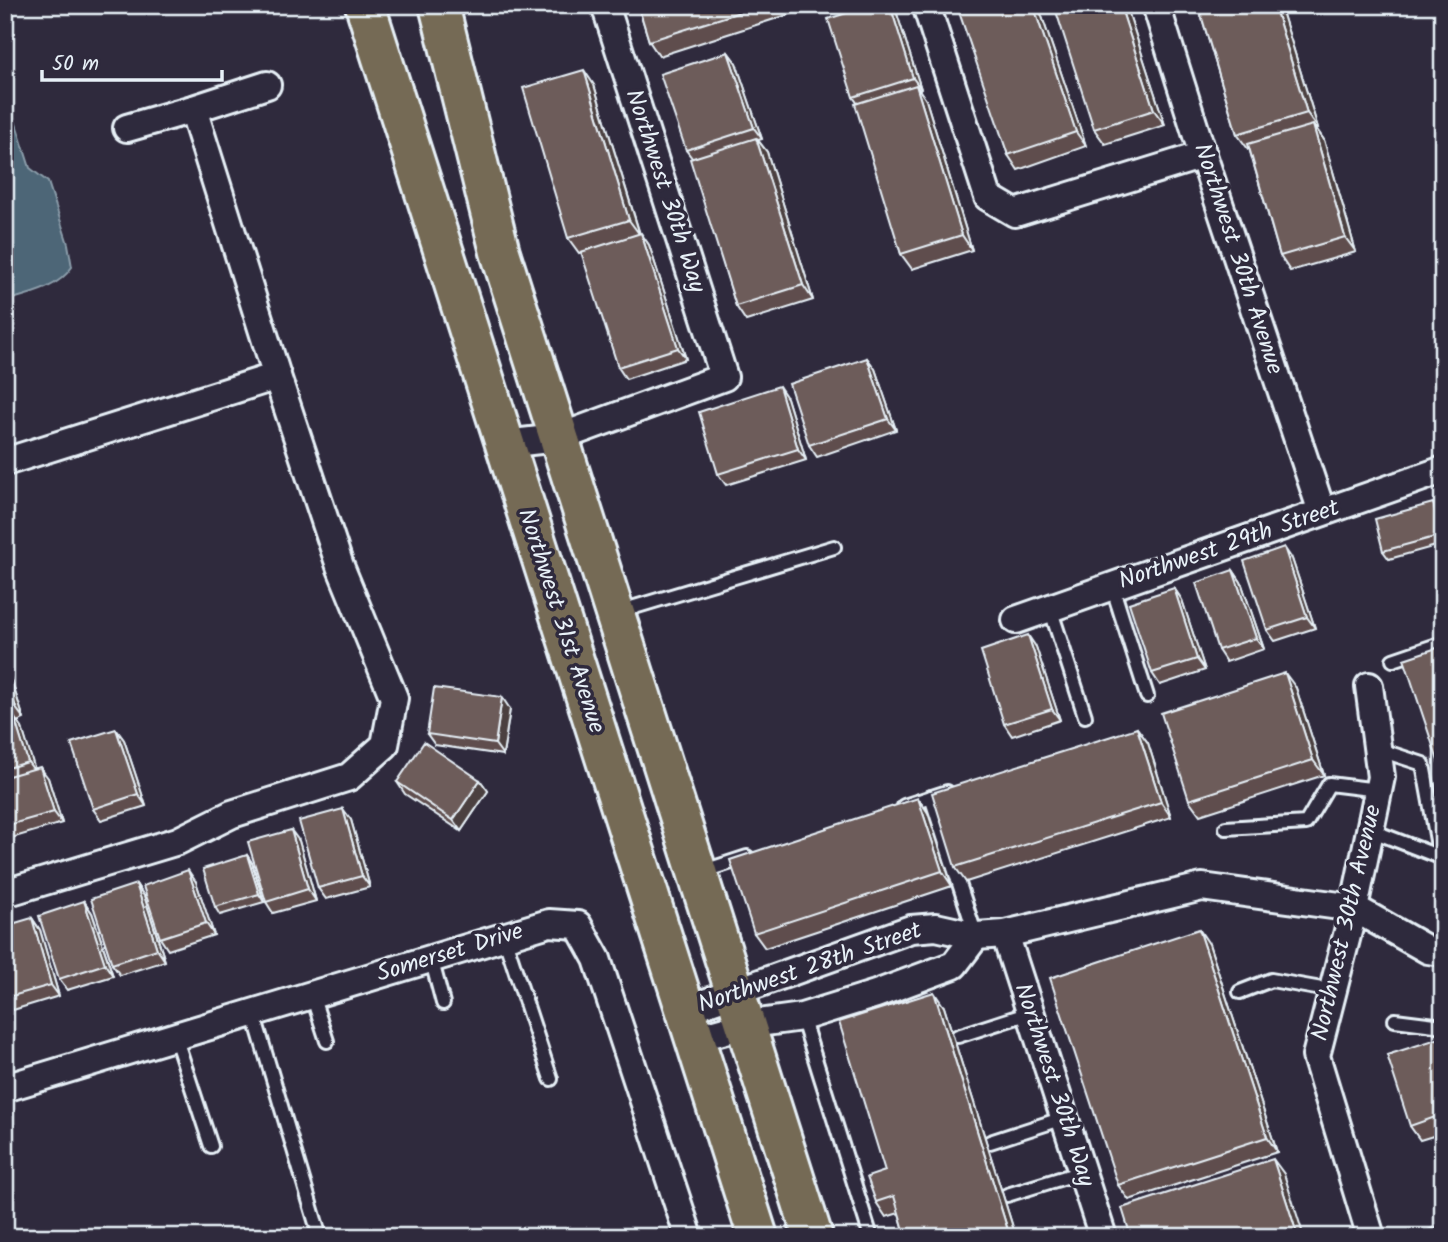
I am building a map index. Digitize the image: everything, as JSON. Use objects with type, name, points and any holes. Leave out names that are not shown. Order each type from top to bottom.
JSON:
[{"type":"main road","name":"Northwest 31st Avenue","points":[[365,5],[758,1237]]},
{"type":"main road","points":[[439,5],[500,252],[813,1237]]},
{"type":"street","name":"Northwest 30th Way","points":[[558,438],[724,377],[606,5]]},
{"type":"street","points":[[926,5],[988,197],[1014,213],[1203,155]]},
{"type":"street","name":"Northwest 30th Avenue","points":[[1157,5],[1203,155],[1322,512]]},
{"type":"street","points":[[127,128],[267,85]]},
{"type":"street","points":[[5,893],[178,841],[232,814],[349,777],[385,745],[394,698],[340,566],[193,109]]},
{"type":"street","points":[[5,462],[277,376]]},
{"type":"street","points":[[504,444],[558,438]]},
{"type":"street","name":"Northwest 29th Street","points":[[1016,620],[1443,470]]},
{"type":"street","name":"Northwest 30th Avenue","points":[[1369,686],[1381,777],[1354,908],[1316,1056],[1371,1237]]},
{"type":"street","name":"Northwest 28th Street","points":[[689,1025],[740,1009],[911,929],[936,927],[976,936],[1005,934],[1202,887],[1354,908],[1428,950],[1443,952]]},
{"type":"street","name":"Somerset Drive","points":[[5,1088],[549,923],[578,925],[597,959],[689,1237]]},
{"type":"street","name":"Northwest 30th Way","points":[[1005,934],[1103,1237]]},
{"type":"street","name":"Northwest 28th Street","points":[[740,1009],[802,1017],[839,1007],[954,965],[976,936]]},
{"type":"lane","points":[[614,613],[834,547]]},
{"type":"lane","points":[[1112,586],[1147,696]]},
{"type":"lane","points":[[1050,608],[1085,716]]},
{"type":"lane","points":[[1393,660],[1443,643]]},
{"type":"lane","points":[[1377,749],[1423,764],[1441,860]]},
{"type":"lane","points":[[1226,828],[1306,823],[1329,784],[1378,790]]},
{"type":"lane","points":[[892,810],[957,788]]},
{"type":"lane","points":[[930,797],[976,936]]},
{"type":"lane","points":[[1370,830],[1441,860]]},
{"type":"lane","points":[[697,873],[764,851]]},
{"type":"lane","points":[[504,936],[551,1079]]},
{"type":"lane","points":[[431,958],[443,1003]]},
{"type":"lane","points":[[1240,992],[1271,980],[1333,991]]},
{"type":"lane","points":[[312,995],[327,1041]]},
{"type":"lane","points":[[253,1012],[320,1237]]},
{"type":"lane","points":[[958,1036],[1030,1013]]},
{"type":"lane","points":[[802,1017],[872,1237]]},
{"type":"lane","points":[[1395,1020],[1443,1026]]},
{"type":"lane","points":[[175,1036],[211,1146]]},
{"type":"lane","points":[[990,1142],[1064,1118]]},
{"type":"lane","points":[[1007,1195],[1082,1172]]},
{"type":"lane","points":[[1432,1237],[1443,1233]]},
{"type":"water","points":[[5,89],[30,168],[48,182],[68,244],[72,267],[51,286],[5,301]]},
{"type":"building","points":[[638,5],[762,5],[649,41]]},
{"type":"building","points":[[871,5],[890,5],[913,78],[853,97],[828,19]]},
{"type":"building","points":[[968,5],[1033,5],[1076,132],[1008,155],[958,9]]},
{"type":"building","points":[[1054,5],[1120,5],[1154,110],[1094,129]]},
{"type":"building","points":[[1198,5],[1274,5],[1307,113],[1237,134]]},
{"type":"building","points":[[728,52],[754,128],[686,150],[660,74]]},
{"type":"building","points":[[584,70],[629,220],[568,238],[523,88]]},
{"type":"building","points":[[916,85],[962,235],[901,254],[855,104]]},
{"type":"building","points":[[1313,125],[1345,237],[1280,256],[1248,144]]},
{"type":"building","points":[[756,138],[803,285],[736,306],[690,159]]},
{"type":"building","points":[[641,233],[678,348],[618,367],[581,252]]},
{"type":"building","points":[[867,358],[888,419],[809,445],[789,384]]},
{"type":"building","points":[[779,386],[798,449],[718,474],[699,412]]},
{"type":"building","points":[[1433,503],[1442,535],[1383,551],[1375,519]]},
{"type":"building","points":[[1284,547],[1307,617],[1267,630],[1244,561]]},
{"type":"building","points":[[1233,570],[1256,638],[1218,650],[1196,583]]},
{"type":"building","points":[[1174,588],[1197,659],[1152,673],[1129,603]]},
{"type":"building","points":[[1028,635],[1052,709],[1004,724],[981,651]]},
{"type":"building","points":[[1443,646],[1443,776],[1404,659]]},
{"type":"building","points":[[1285,673],[1313,760],[1189,800],[1161,713]]},
{"type":"building","points":[[5,675],[16,708],[5,711]]},
{"type":"building","points":[[434,688],[502,697],[495,744],[427,734]]},
{"type":"building","points":[[14,717],[28,762],[5,769],[5,720]]},
{"type":"building","points":[[1137,728],[1161,802],[955,867],[932,793]]},
{"type":"building","points":[[116,729],[138,794],[93,809],[71,743]]},
{"type":"building","points":[[424,742],[480,780],[453,820],[397,782]]},
{"type":"building","points":[[40,767],[54,812],[5,826],[5,777]]},
{"type":"building","points":[[918,798],[942,871],[754,933],[730,860]]},
{"type":"building","points":[[343,809],[362,876],[318,888],[299,821]]},
{"type":"building","points":[[291,830],[308,889],[266,902],[248,842]]},
{"type":"building","points":[[247,855],[259,894],[215,907],[203,869]]},
{"type":"building","points":[[188,870],[206,923],[160,938],[143,886]]},
{"type":"building","points":[[136,884],[157,949],[112,964],[91,899]]},
{"type":"building","points":[[84,901],[105,964],[59,979],[39,916]]},
{"type":"building","points":[[32,918],[51,985],[5,998],[5,926]]},
{"type":"building","points":[[1199,929],[1267,1137],[1118,1185],[1050,978]]},
{"type":"building","points":[[934,992],[1010,1237],[906,1237],[894,1196],[876,1202],[867,1177],[885,1171],[839,1022]]},
{"type":"building","points":[[1443,1037],[1443,1131],[1438,1116],[1410,1126],[1387,1055]]},
{"type":"building","points":[[1273,1159],[1298,1237],[1131,1237],[1122,1208]]}]
